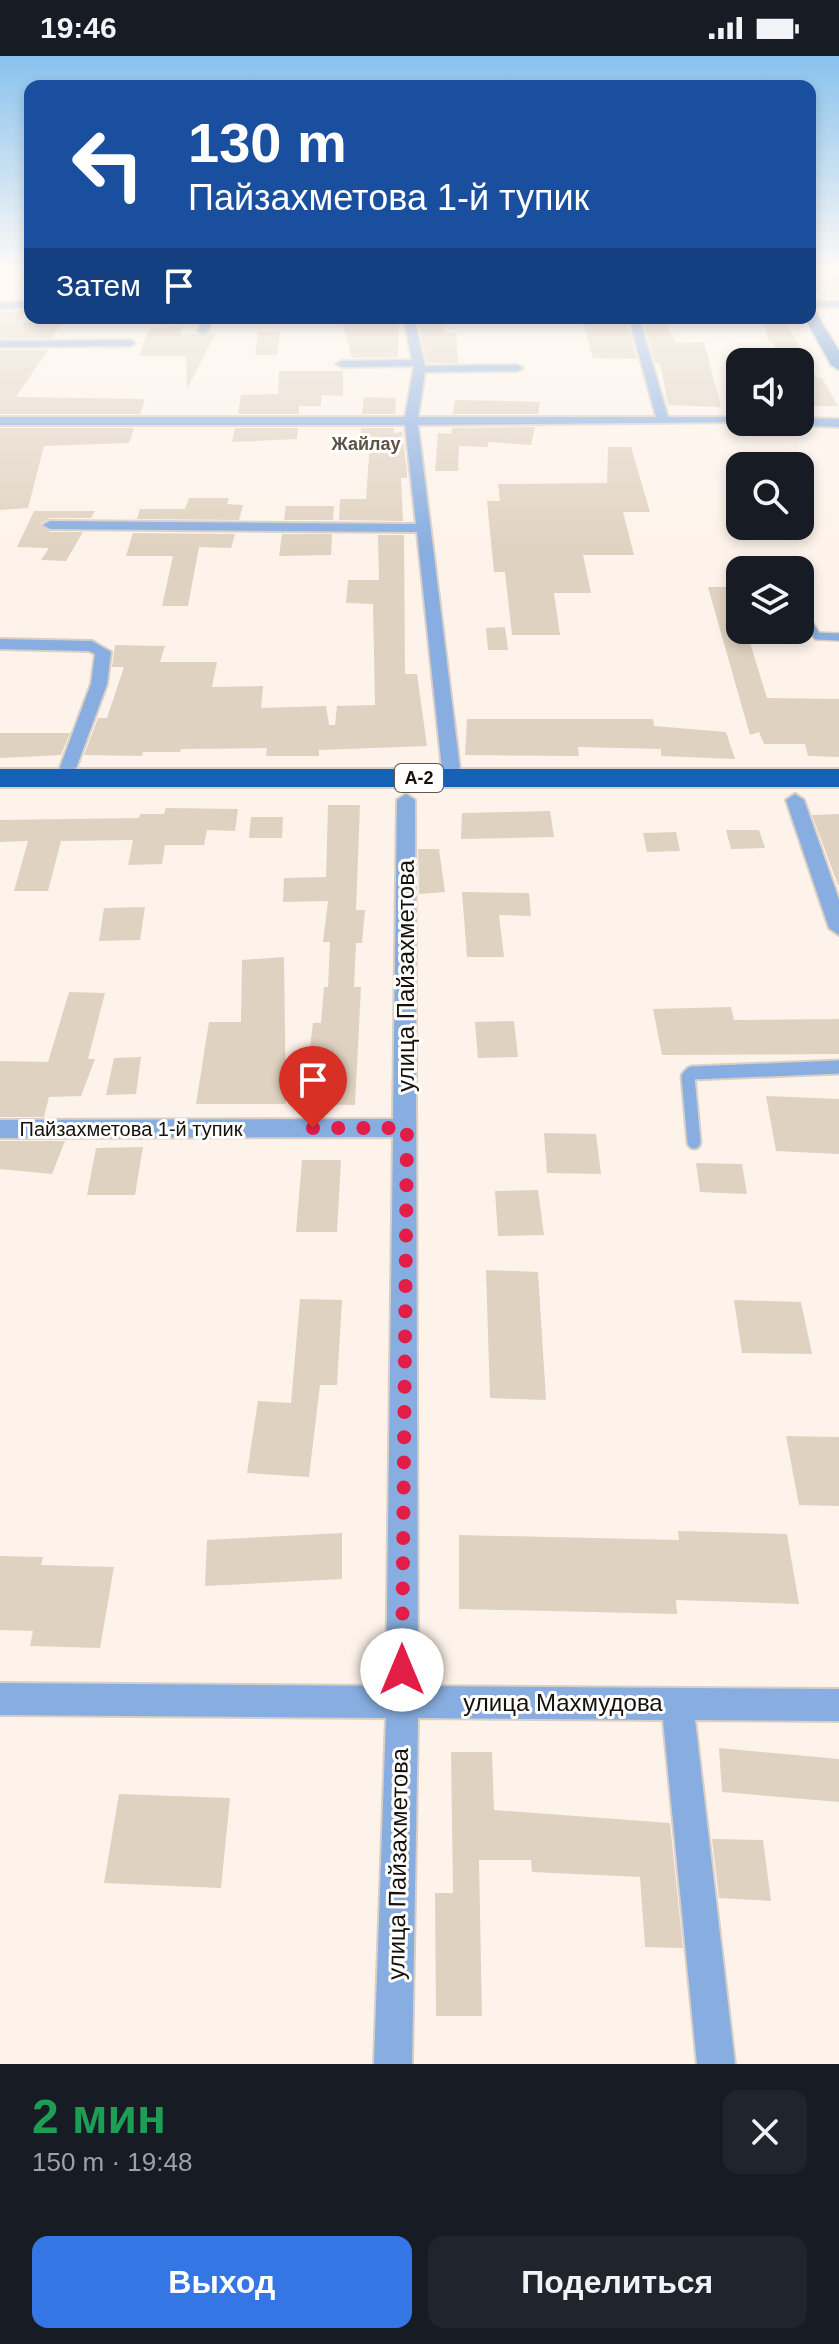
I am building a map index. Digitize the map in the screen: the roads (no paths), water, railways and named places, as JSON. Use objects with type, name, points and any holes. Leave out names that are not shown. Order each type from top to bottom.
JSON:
[{"type":"highway","name":"A-2","points":[[0,778],[839,778]]},
{"type":"highway","name":"A-2","points":[[0,800],[839,800]]},
{"type":"street","points":[[419,363],[411,420],[452,778]]},
{"type":"street","points":[[647,363],[663,420]]},
{"type":"street","points":[[342,364],[517,368]]},
{"type":"street","points":[[0,421],[726,421]]},
{"type":"street","points":[[814,422],[839,423]]},
{"type":"street","points":[[50,525],[423,528]]},
{"type":"street","points":[[0,644],[92,646],[103,652],[99,684],[65,778]]},
{"type":"street","name":"улица Пайзахметова","points":[[393,2064],[402,1702],[407,1128],[406,800]]},
{"type":"street","points":[[795,800],[839,928]]},
{"type":"street","name":"Пайзахметова 1-й тупик","points":[[0,1129],[407,1128]]},
{"type":"street","name":"улица Махмудова","points":[[0,1699],[839,1705]]},
{"type":"street","points":[[677,1704],[716,2064]]},
{"type":"lane","points":[[814,631],[817,636],[839,637]]},
{"type":"lane","points":[[694,1142],[688,1077],[692,1073],[839,1067]]},
{"type":"district","name":"Жайлау","points":[[366,444]]}]
